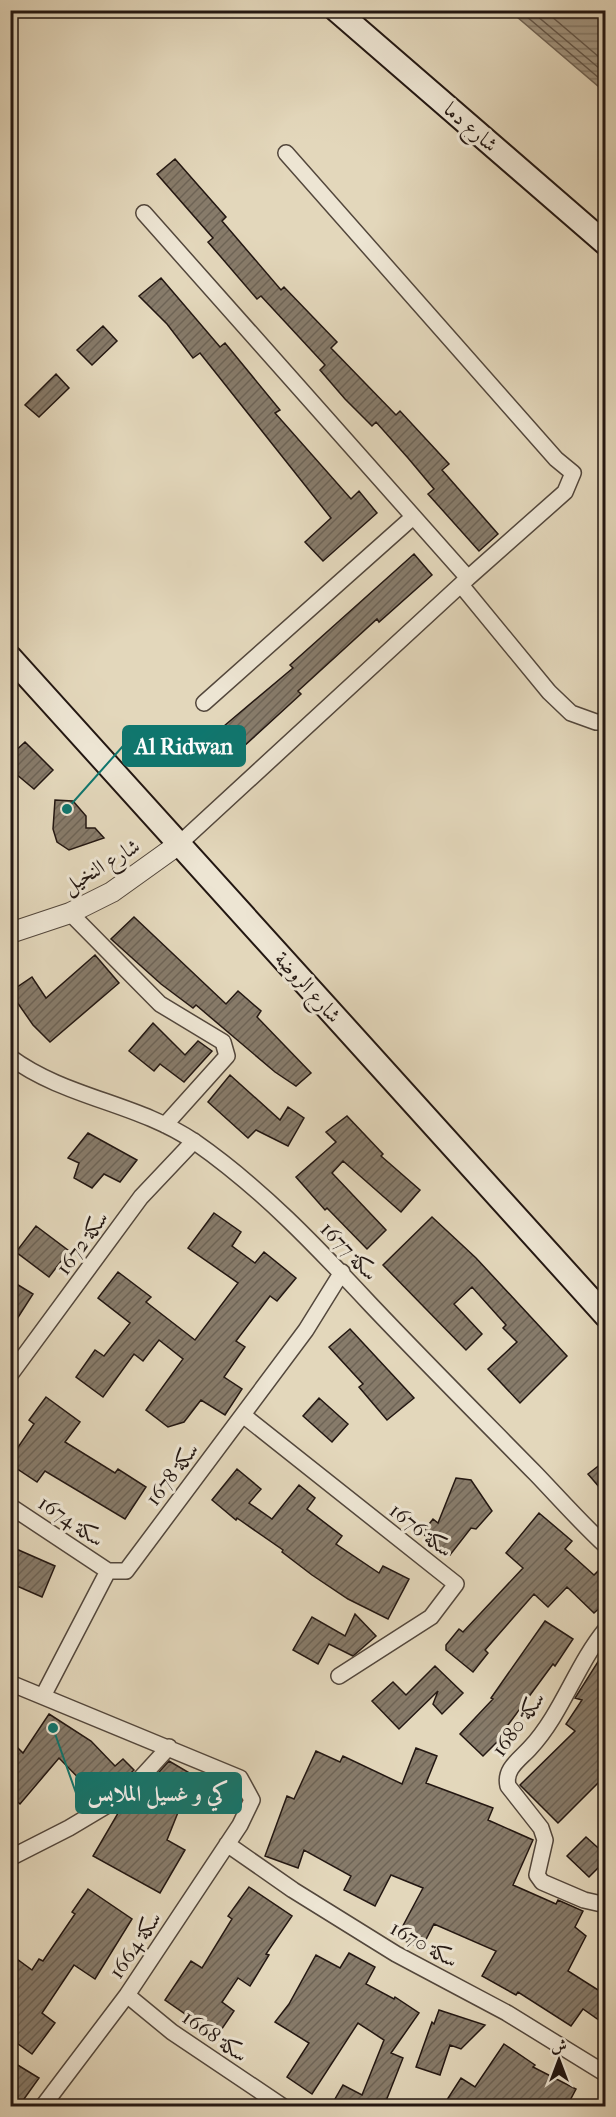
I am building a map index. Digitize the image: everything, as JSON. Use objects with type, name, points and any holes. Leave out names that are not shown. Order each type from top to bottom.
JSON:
[{"type":"main road","name":"شارع دما","points":[[336,10],[606,244]]},
{"type":"main road","name":"شارع الروضة","points":[[10,657],[606,1316]]},
{"type":"street","points":[[178,844],[565,492],[573,473],[556,459],[286,153]]},
{"type":"street","points":[[144,213],[413,517],[549,692],[571,713],[596,722],[606,722]]},
{"type":"street","points":[[204,703],[413,517]]},
{"type":"street","name":"شارع النخيل","points":[[10,933],[70,913],[112,891],[178,844]]},
{"type":"street","points":[[70,913],[160,1004],[223,1042],[227,1049],[227,1056],[165,1125]]},
{"type":"street","name":"سكة 1677","points":[[10,1057],[28,1070],[77,1091],[143,1113],[194,1141],[253,1188],[318,1246],[606,1546]]},
{"type":"street","name":"سكة 1672","points":[[10,1375],[141,1197],[194,1141]]},
{"type":"street","name":"سكة 1678","points":[[108,1571],[126,1571],[306,1330],[342,1272]]},
{"type":"street","name":"سكة 1676","points":[[243,1415],[456,1584],[431,1617],[339,1676]]},
{"type":"street","name":"سكة 1674","points":[[10,1506],[108,1571]]},
{"type":"street","points":[[43,1696],[108,1571]]},
{"type":"street","name":"سكة 1680","points":[[606,1629],[591,1647],[533,1744],[508,1772],[507,1781],[543,1834],[545,1840],[537,1875],[542,1882],[584,1900],[606,1905]]},
{"type":"street","points":[[10,1683],[170,1747],[126,1794],[69,1828],[10,1858]]},
{"type":"street","name":"سكة 1664","points":[[43,2106],[126,1995],[240,1825],[252,1800],[240,1778],[170,1747]]},
{"type":"street","name":"سكة 1670","points":[[227,1844],[293,1890],[396,1954],[507,2013],[606,2074]]},
{"type":"street","name":"سكة 1668","points":[[126,1995],[172,2032],[282,2106]]},
{"type":"water","points":[[510,11],[605,11],[605,92]]},
{"type":"building","points":[[175,159],[226,217],[222,221],[281,290],[284,287],[337,342],[331,348],[396,415],[400,411],[449,464],[442,470],[498,534],[479,551],[428,494],[434,489],[408,458],[376,422],[372,426],[345,399],[320,370],[325,365],[261,296],[257,299],[208,242],[213,238],[157,174]]},
{"type":"building","points":[[161,278],[220,347],[225,343],[280,410],[275,413],[351,499],[359,491],[377,513],[323,561],[305,542],[331,518],[200,353],[193,358],[167,324],[139,296]]},
{"type":"building","points":[[103,326],[117,341],[92,365],[77,350]]},
{"type":"building","points":[[56,374],[69,388],[39,417],[25,405]]},
{"type":"building","points":[[414,554],[432,575],[379,622],[377,619],[298,691],[301,694],[242,748],[224,726],[293,668],[290,665]]},
{"type":"building","points":[[25,742],[53,770],[34,789],[10,769],[10,756]]},
{"type":"building","points":[[55,800],[73,801],[86,816],[86,828],[95,828],[104,838],[69,850],[57,842],[53,829]]},
{"type":"building","points":[[134,917],[226,1004],[238,991],[261,1011],[257,1017],[311,1073],[296,1086],[275,1072],[196,1005],[193,1008],[161,984],[111,939]]},
{"type":"building","points":[[95,955],[119,983],[50,1042],[33,1025],[10,992],[32,977],[46,998]]},
{"type":"building","points":[[153,1023],[185,1055],[198,1041],[212,1051],[184,1082],[160,1064],[154,1071],[129,1051]]},
{"type":"building","points":[[230,1075],[280,1120],[288,1107],[304,1118],[288,1146],[256,1130],[248,1138],[208,1102]]},
{"type":"building","points":[[347,1116],[383,1154],[381,1156],[420,1190],[401,1212],[343,1161],[332,1173],[386,1230],[367,1249],[327,1208],[325,1210],[296,1177],[336,1142],[326,1132]]},
{"type":"building","points":[[88,1133],[137,1160],[120,1182],[104,1174],[92,1188],[74,1178],[79,1163],[68,1158]]},
{"type":"building","points":[[214,1213],[241,1232],[232,1246],[255,1263],[264,1252],[296,1278],[277,1301],[270,1296],[236,1341],[245,1347],[224,1377],[242,1389],[225,1415],[201,1400],[184,1422],[168,1427],[146,1410],[183,1359],[159,1340],[143,1361],[134,1354],[103,1397],[76,1377],[95,1350],[104,1356],[130,1323],[98,1298],[118,1272],[151,1297],[146,1302],[195,1340],[238,1283],[188,1248]]},
{"type":"building","points":[[432,1217],[476,1258],[567,1356],[520,1403],[488,1369],[517,1342],[503,1328],[506,1325],[472,1287],[454,1304],[482,1334],[466,1350],[383,1265]]},
{"type":"building","points":[[36,1226],[69,1251],[49,1277],[16,1252]]},
{"type":"building","points":[[10,1280],[33,1294],[10,1330]]},
{"type":"building","points":[[350,1329],[414,1398],[387,1420],[359,1387],[363,1384],[329,1347]]},
{"type":"building","points":[[46,1397],[80,1422],[65,1442],[115,1473],[118,1469],[146,1487],[125,1519],[45,1471],[37,1482],[10,1464],[10,1459],[34,1424],[29,1420]]},
{"type":"building","points":[[319,1398],[348,1424],[332,1442],[303,1416]]},
{"type":"building","points":[[606,1460],[606,1495],[588,1474]]},
{"type":"building","points":[[237,1469],[261,1489],[249,1503],[272,1519],[299,1485],[315,1498],[307,1509],[342,1536],[336,1544],[379,1573],[383,1566],[409,1579],[388,1619],[348,1599],[312,1575],[282,1552],[283,1550],[237,1518],[236,1520],[212,1500]]},
{"type":"building","points":[[456,1478],[471,1480],[492,1511],[476,1529],[471,1528],[450,1555],[422,1533],[433,1519],[438,1523]]},
{"type":"building","points":[[539,1513],[572,1541],[565,1549],[594,1575],[606,1563],[606,1602],[594,1613],[567,1587],[548,1607],[534,1594],[485,1650],[488,1653],[473,1672],[446,1650],[446,1645],[459,1629],[463,1632],[523,1568],[506,1553]]},
{"type":"building","points":[[14,1548],[55,1566],[42,1597],[10,1583],[10,1555]]},
{"type":"building","points":[[355,1614],[376,1636],[353,1656],[329,1644],[318,1664],[293,1650],[312,1617],[345,1636]]},
{"type":"building","points":[[545,1621],[573,1639],[555,1666],[553,1664],[505,1729],[508,1731],[483,1756],[460,1734],[493,1699],[491,1698]]},
{"type":"building","points":[[606,1649],[606,1775],[558,1823],[520,1785],[575,1731],[566,1724],[582,1700],[575,1698]]},
{"type":"building","points":[[435,1666],[463,1693],[442,1714],[433,1704],[438,1691],[399,1729],[372,1701],[393,1682],[406,1695]]},
{"type":"building","points":[[49,1714],[91,1741],[115,1766],[123,1759],[134,1770],[112,1791],[99,1799],[59,1758],[20,1804],[10,1795],[10,1755],[17,1747],[23,1753]]},
{"type":"building","points":[[416,1748],[437,1756],[426,1783],[493,1808],[488,1820],[533,1840],[513,1885],[556,1904],[558,1900],[583,1911],[575,1927],[586,1936],[568,1971],[606,1995],[606,2025],[583,2009],[571,2026],[518,1992],[516,1995],[482,1976],[496,1951],[434,1924],[421,1949],[397,1937],[423,1888],[391,1875],[375,1906],[344,1890],[351,1876],[304,1850],[298,1868],[265,1856],[287,1796],[294,1799],[316,1751],[340,1762],[343,1756],[402,1784]]},
{"type":"building","points":[[169,1761],[193,1775],[167,1840],[185,1850],[160,1893],[93,1856],[121,1808],[133,1801]]},
{"type":"building","points":[[586,1837],[606,1855],[606,1860],[589,1877],[567,1856]]},
{"type":"building","points":[[249,1887],[292,1916],[266,1954],[269,1955],[250,1986],[238,1978],[222,2002],[234,2011],[217,2036],[165,2000],[191,1961],[202,1968],[232,1919],[228,1916]]},
{"type":"building","points":[[88,1889],[132,1919],[95,1979],[74,1965],[42,2013],[55,2023],[32,2054],[10,2038],[10,1954],[32,1970],[39,1959],[43,1961],[75,1914],[72,1912]]},
{"type":"building","points":[[349,1953],[375,1967],[366,1984],[394,1999],[395,1997],[419,2013],[391,2053],[403,2058],[384,2106],[331,2106],[343,2085],[362,2095],[384,2040],[358,2023],[312,2094],[287,2077],[309,2043],[275,2022],[289,2004],[316,1955],[340,1968]]},
{"type":"building","points":[[439,2010],[485,2025],[461,2049],[450,2045],[440,2075],[416,2067],[432,2022],[434,2024]]},
{"type":"building","points":[[504,2044],[535,2065],[533,2067],[576,2089],[567,2106],[443,2106],[461,2078],[475,2087]]},
{"type":"building","points":[[16,2064],[39,2078],[19,2106],[10,2106],[10,2072]]},
{"type":"place","name":"Al Ridwan","points":[[67,809]]},
{"type":"place","name":"كي و غسيل الملابس","points":[[53,1728]]}]
